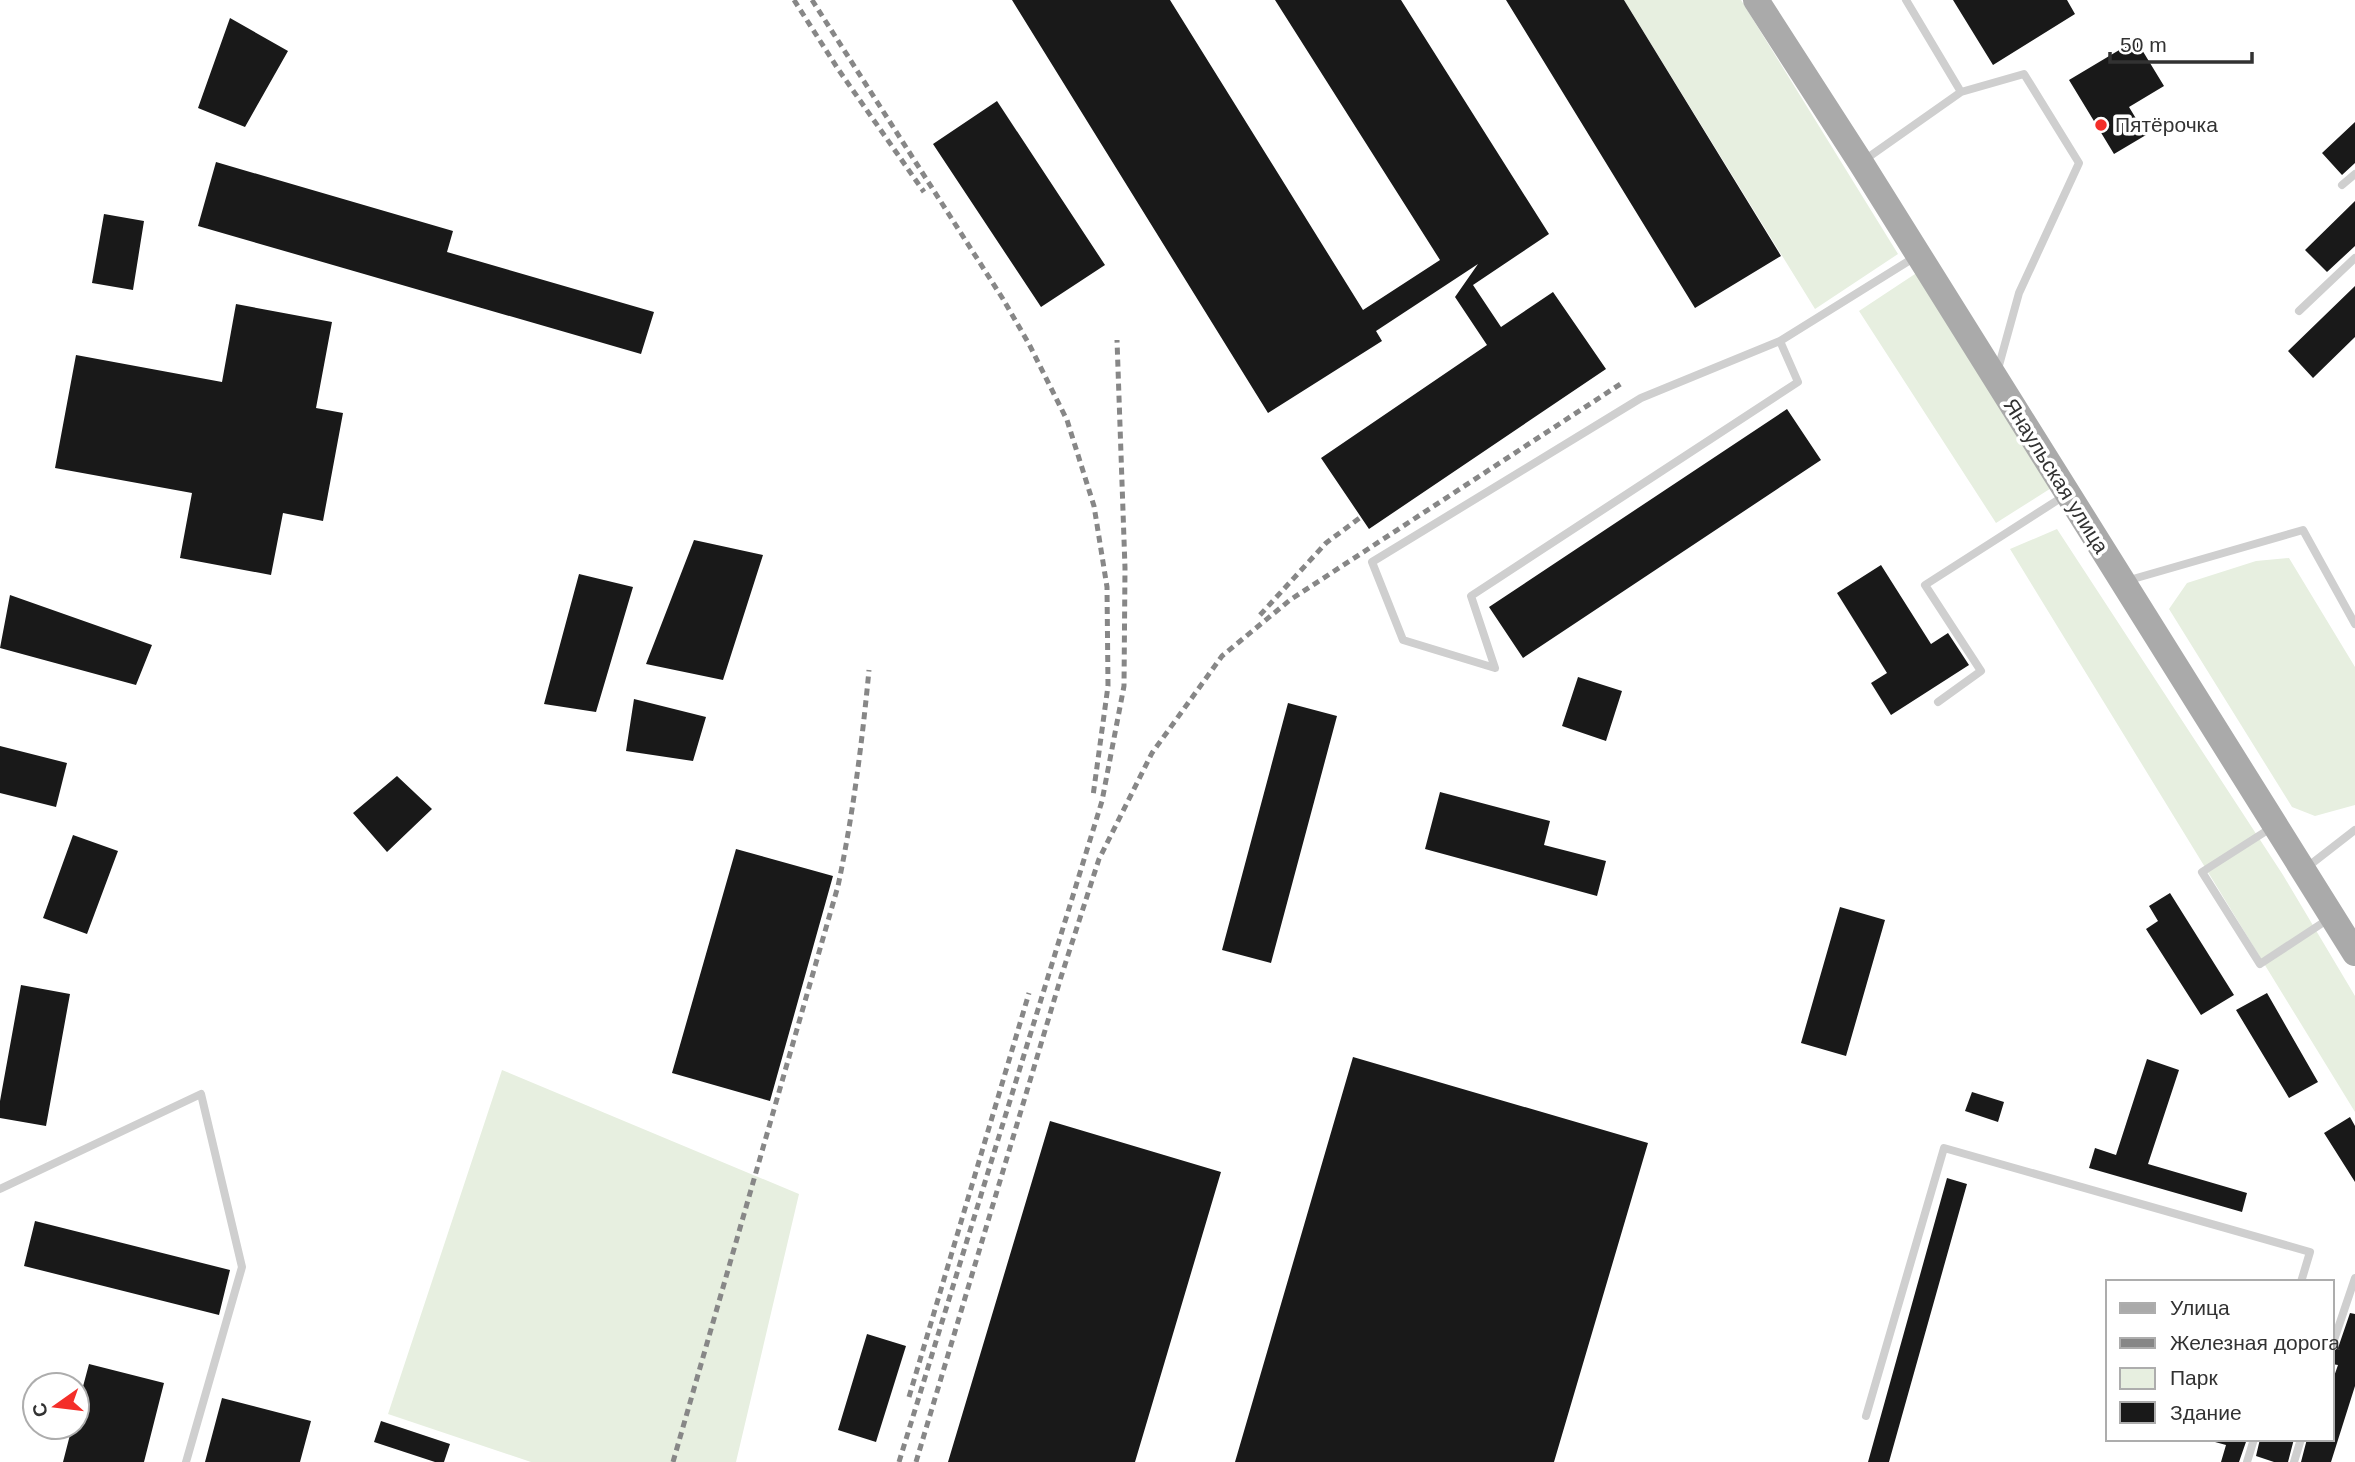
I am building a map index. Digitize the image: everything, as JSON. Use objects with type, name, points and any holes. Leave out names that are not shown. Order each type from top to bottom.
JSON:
[{"type":"main road","name":"Янаульская улица","points":[[1756,0],[1861,163],[2355,953]]},
{"type":"lane","points":[[1906,0],[1961,92]]},
{"type":"lane","points":[[1861,163],[1961,92],[2024,75],[2080,163],[2019,293],[1995,379]]},
{"type":"lane","points":[[2342,186],[2355,174]]},
{"type":"lane","points":[[1780,341],[1798,382],[1471,596],[1495,668],[1403,640],[1371,562],[1641,398],[1780,341],[1917,256]]},
{"type":"lane","points":[[2300,311],[2355,258]]},
{"type":"lane","points":[[1938,702],[1981,670],[1924,585],[2067,494]]},
{"type":"lane","points":[[2122,582],[2303,530],[2355,624]]},
{"type":"lane","points":[[2275,825],[2202,872],[2260,964],[2333,917]]},
{"type":"lane","points":[[2304,870],[2355,830]]},
{"type":"lane","points":[[0,1189],[201,1094],[242,1267],[186,1462]]},
{"type":"lane","points":[[1866,1416],[1944,1148],[2310,1252],[2302,1280]]},
{"type":"lane","points":[[2334,1340],[2355,1278]]},
{"type":"lane","points":[[2247,1462],[2252,1441]]},
{"type":"lane","points":[[2294,1462],[2300,1441]]},
{"type":"green space","points":[[1624,0],[1741,0],[1898,254],[1815,309]]},
{"type":"green space","points":[[1918,272],[2056,485],[1996,523],[1859,311]]},
{"type":"green space","points":[[2057,529],[2283,875],[2355,996],[2355,1112],[2010,549]]},
{"type":"green space","points":[[2289,558],[2355,667],[2355,805],[2315,816],[2292,807],[2169,609],[2187,583],[2256,561]]},
{"type":"green space","points":[[502,1070],[799,1194],[736,1462],[531,1462],[388,1414]]},
{"type":"building","points":[[1012,0],[1170,0],[1363,310],[1440,260],[1275,0],[1401,0],[1549,234],[1473,285],[1501,327],[1553,292],[1606,369],[1369,529],[1321,458],[1487,345],[1455,297],[1478,264],[1376,331],[1382,341],[1268,413]]},
{"type":"building","points":[[1506,0],[1624,0],[1781,256],[1695,308]]},
{"type":"building","points":[[1953,0],[2067,0],[2075,14],[1993,65]]},
{"type":"building","points":[[230,18],[288,51],[245,127],[198,108]]},
{"type":"building","points":[[2136,40],[2164,86],[2129,107],[2146,135],[2114,154],[2069,80]]},
{"type":"building","points":[[997,101],[1105,265],[1041,307],[933,144]]},
{"type":"building","points":[[2355,122],[2355,163],[2342,175],[2322,153]]},
{"type":"building","points":[[216,162],[453,231],[447,252],[654,312],[641,354],[198,226]]},
{"type":"building","points":[[2355,201],[2355,246],[2327,272],[2305,250]]},
{"type":"building","points":[[104,214],[144,221],[133,290],[92,283]]},
{"type":"building","points":[[2355,286],[2355,337],[2313,378],[2288,351]]},
{"type":"building","points":[[236,304],[332,322],[316,408],[343,413],[323,521],[283,513],[271,575],[180,558],[192,493],[55,468],[76,355],[222,382]]},
{"type":"building","points":[[1787,409],[1821,460],[1523,658],[1489,607]]},
{"type":"building","points":[[694,540],[763,555],[723,680],[646,664]]},
{"type":"building","points":[[1881,565],[1931,644],[1948,633],[1969,665],[1891,715],[1871,683],[1887,673],[1837,593]]},
{"type":"building","points":[[579,574],[633,587],[596,712],[544,704]]},
{"type":"building","points":[[10,595],[152,645],[136,685],[0,648]]},
{"type":"building","points":[[1578,677],[1622,691],[1606,741],[1562,726]]},
{"type":"building","points":[[634,699],[706,717],[693,761],[626,751]]},
{"type":"building","points":[[1288,703],[1337,716],[1271,963],[1222,950]]},
{"type":"building","points":[[0,746],[67,763],[56,807],[0,793]]},
{"type":"building","points":[[397,776],[432,809],[387,852],[353,813]]},
{"type":"building","points":[[1440,792],[1550,821],[1544,845],[1606,861],[1597,896],[1425,849]]},
{"type":"building","points":[[73,835],[118,851],[87,934],[43,918]]},
{"type":"building","points":[[736,849],[833,876],[770,1101],[672,1073]]},
{"type":"building","points":[[2170,893],[2234,995],[2201,1015],[2146,929],[2158,921],[2149,906]]},
{"type":"building","points":[[1840,907],[1885,920],[1846,1056],[1801,1043]]},
{"type":"building","points":[[21,985],[70,994],[46,1126],[0,1118],[0,1101]]},
{"type":"building","points":[[2267,993],[2318,1082],[2289,1098],[2236,1010]]},
{"type":"building","points":[[1353,1057],[1648,1143],[1554,1462],[1235,1462]]},
{"type":"building","points":[[2147,1059],[2179,1070],[2148,1164],[2247,1193],[2242,1212],[2089,1168],[2095,1148],[2116,1155]]},
{"type":"building","points":[[1972,1092],[2004,1102],[1998,1122],[1965,1111]]},
{"type":"building","points":[[2350,1117],[2355,1126],[2355,1182],[2324,1133]]},
{"type":"building","points":[[1050,1121],[1221,1172],[1135,1462],[948,1462]]},
{"type":"building","points":[[1947,1178],[1967,1184],[1889,1462],[1868,1462]]},
{"type":"building","points":[[35,1221],[230,1270],[219,1315],[24,1266]]},
{"type":"building","points":[[2350,1313],[2355,1314],[2355,1386],[2331,1462],[2301,1462],[2306,1441],[2334,1441],[2334,1376],[2338,1365],[2334,1364],[2334,1351],[2338,1348]]},
{"type":"building","points":[[867,1334],[906,1346],[876,1442],[838,1430]]},
{"type":"building","points":[[89,1364],[164,1383],[144,1462],[63,1462],[68,1441],[91,1441],[91,1371],[87,1371]]},
{"type":"building","points":[[222,1398],[311,1421],[300,1462],[205,1462]]},
{"type":"building","points":[[381,1421],[450,1444],[444,1462],[435,1462],[374,1442]]},
{"type":"building","points":[[2246,1441],[2239,1462],[2221,1462],[2226,1445],[2215,1442]]},
{"type":"building","points":[[2260,1441],[2293,1441],[2288,1462],[2274,1462],[2256,1456]]},
{"type":"railway","points":[[794,0],[838,69],[924,192]]},
{"type":"railway","points":[[812,0],[1003,299],[1067,420],[1094,506],[1107,587],[1108,686],[1093,796]]},
{"type":"railway","points":[[899,1462],[1102,801],[1124,686],[1125,568],[1117,340]]},
{"type":"railway","points":[[916,1462],[1099,859],[1152,753],[1222,656],[1290,600],[1622,383]]},
{"type":"railway","points":[[1260,615],[1326,543],[1361,517]]},
{"type":"railway","points":[[673,1462],[838,886],[856,779],[869,670]]},
{"type":"railway","points":[[909,1397],[1029,993]]},
{"type":"place","name":"Пятёрочка","points":[[2101,125]]}]
